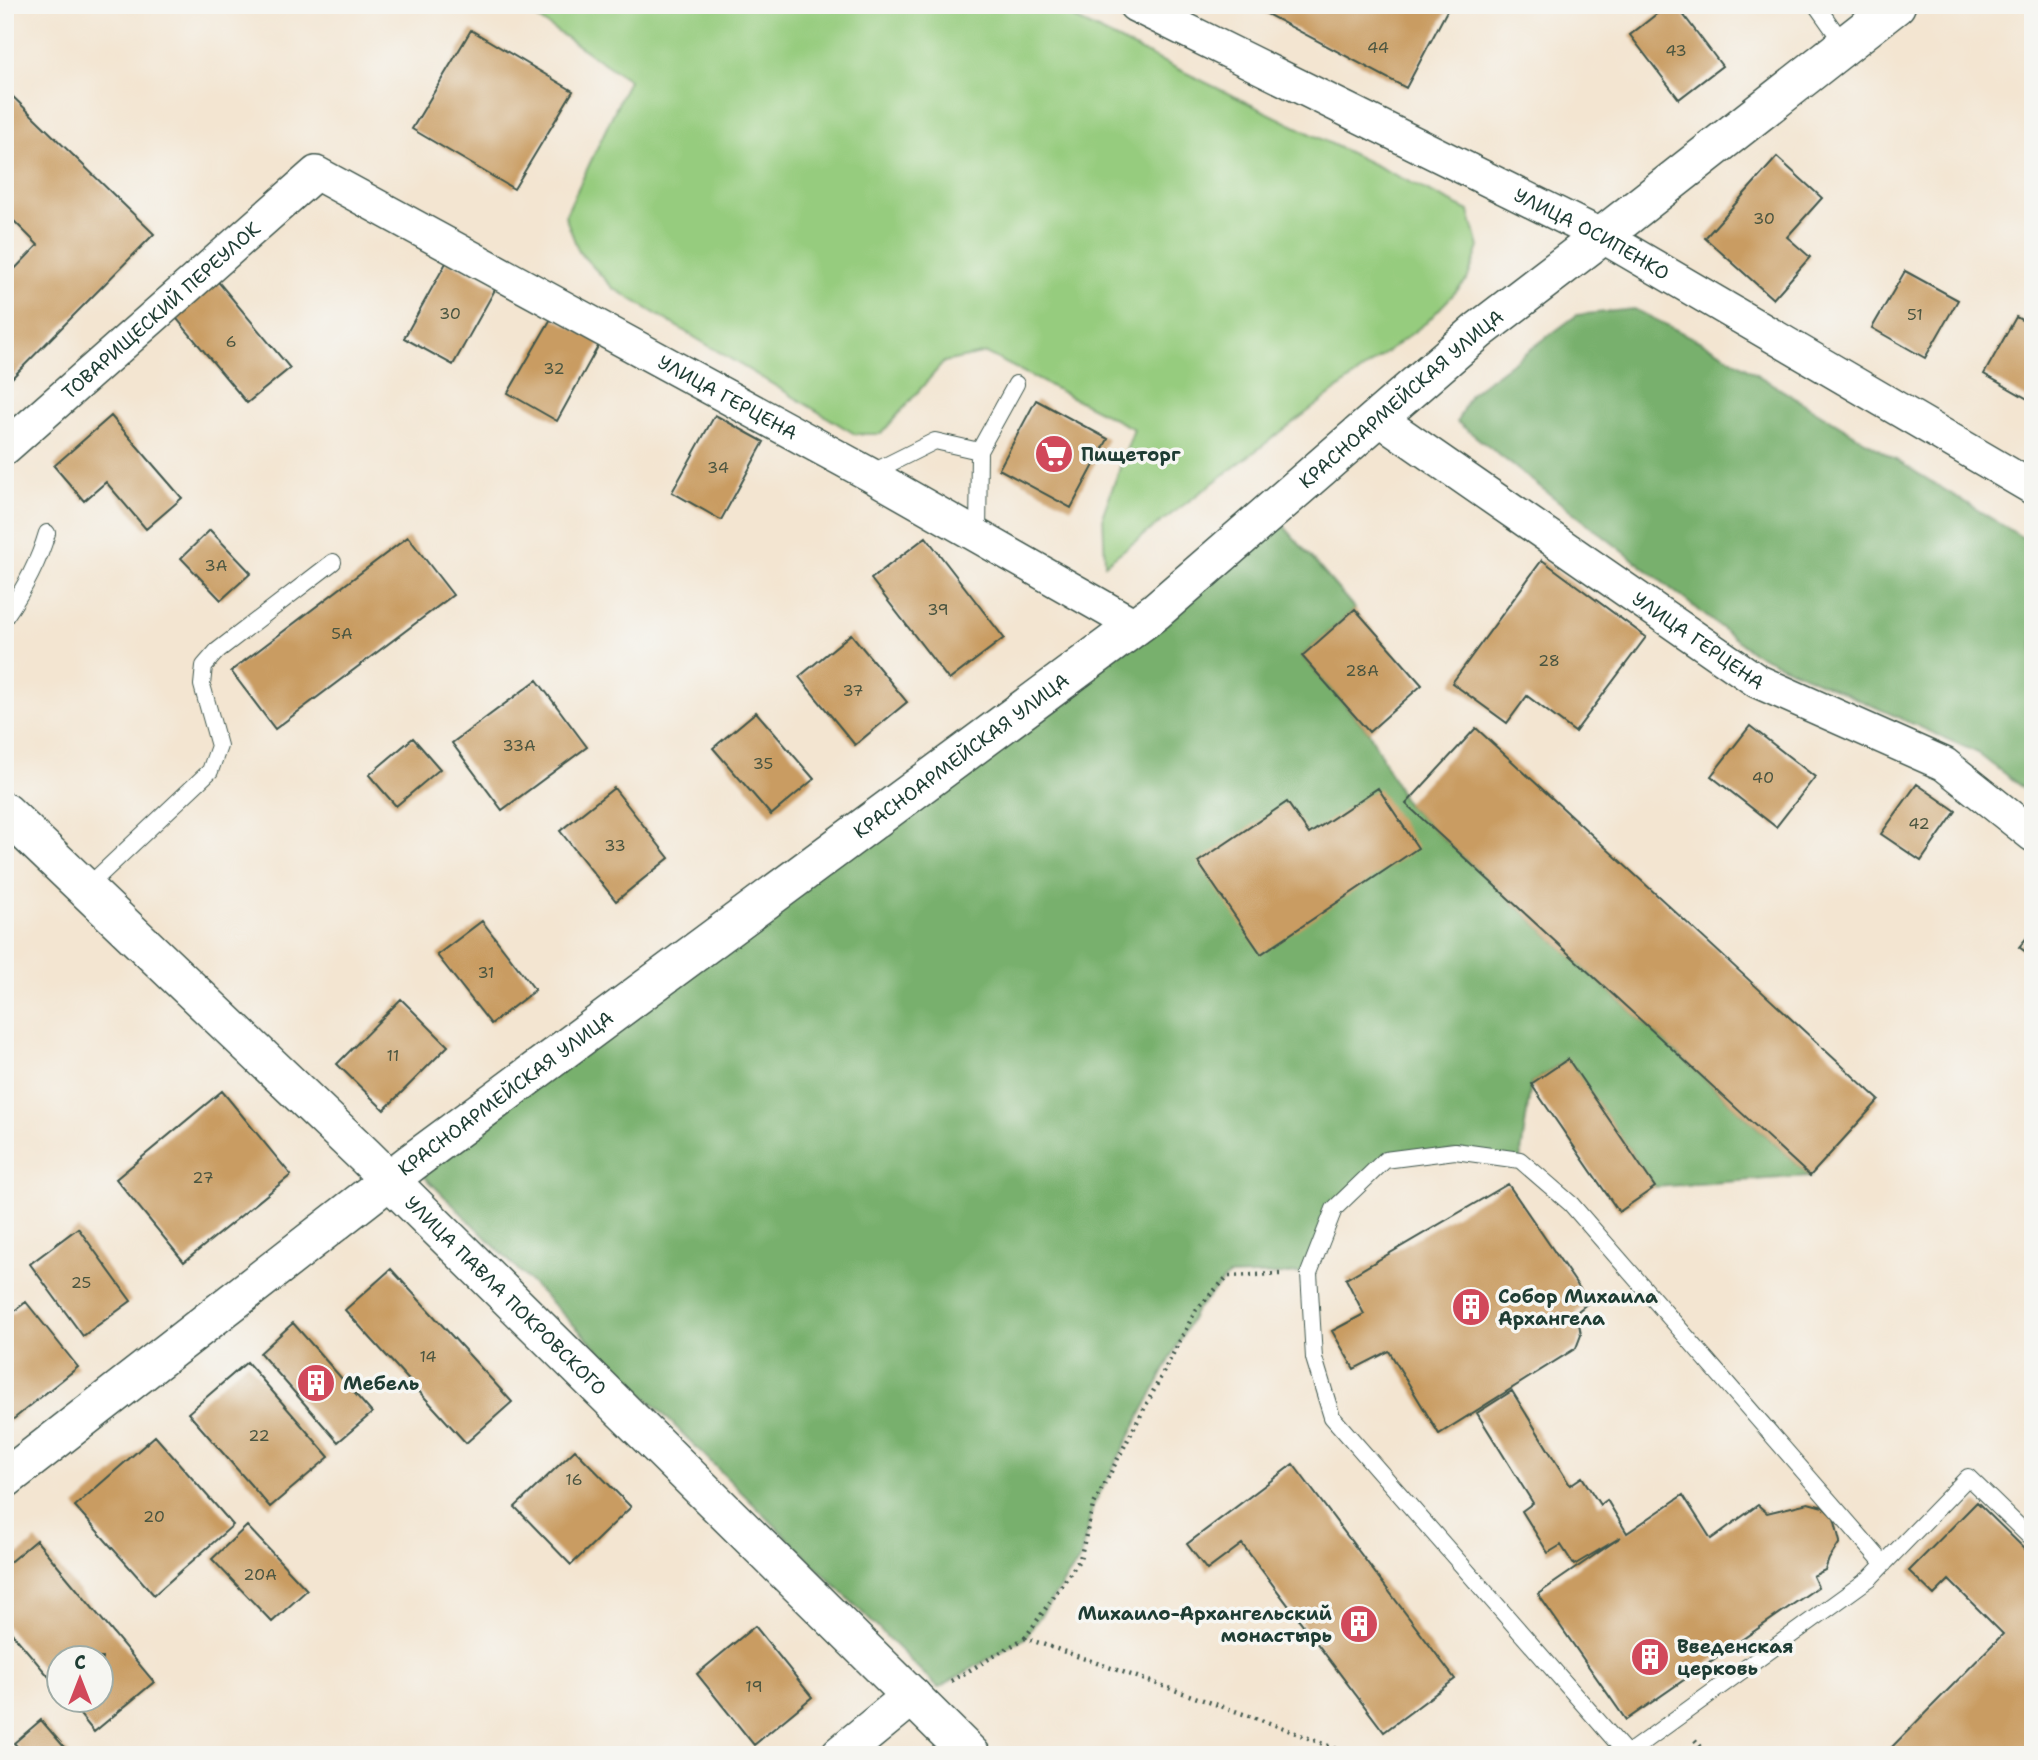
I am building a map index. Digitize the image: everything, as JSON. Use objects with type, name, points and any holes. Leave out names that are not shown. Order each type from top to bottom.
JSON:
[{"type":"street","name":"УЛИЦА ОСИПЕНКО","points":[[1135,5],[1602,236],[2033,488]]},
{"type":"street","name":"КРАСНОАРМЕЙСКАЯ УЛИЦА","points":[[5,1479],[389,1180],[1136,626],[1478,331],[1896,5]]},
{"type":"street","name":"ТОВАРИЩЕСКИЙ ПЕРЕУЛОК","points":[[5,447],[316,173]]},
{"type":"street","name":"УЛИЦА ГЕРЦЕНА","points":[[316,173],[869,474],[1136,626]]},
{"type":"street","name":"УЛИЦА ГЕРЦЕНА","points":[[1378,418],[1757,681],[1944,764],[2033,835]]},
{"type":"street","name":"УЛИЦА ПАВЛА ПОКРОВСКОГО","points":[[5,813],[389,1180],[971,1755]]},
{"type":"street","points":[[840,1755],[912,1696]]},
{"type":"lane","points":[[1816,5],[1845,46]]},
{"type":"lane","points":[[978,535],[979,451],[1016,384]]},
{"type":"lane","points":[[869,474],[935,441],[979,451]]},
{"type":"lane","points":[[5,617],[40,558],[47,533]]},
{"type":"lane","points":[[85,889],[210,771],[219,746],[202,685],[204,666],[217,651],[333,562]]},
{"type":"lane","points":[[1884,1564],[1571,1205],[1520,1160],[1455,1151],[1385,1160],[1334,1209],[1309,1273],[1314,1358],[1332,1417],[1627,1754],[1870,1578],[1884,1564],[1968,1476],[2033,1540]]},
{"type":"path","points":[[948,1682],[1025,1638],[1080,1559],[1093,1506],[1196,1310],[1228,1276],[1309,1273]]},
{"type":"path","points":[[1025,1638],[1279,1726],[1351,1755]]},
{"type":"green space","points":[[518,5],[1047,5],[1469,211],[1479,247],[1467,280],[1427,322],[1105,564],[1103,514],[1134,429],[986,353],[944,362],[881,434],[855,434],[613,288],[579,252],[565,216],[629,80]]},
{"type":"green space","points":[[1634,309],[1715,349],[2033,544],[2033,796],[1976,752],[1752,652],[1457,422],[1470,394],[1577,315]]},
{"type":"green space","points":[[1271,511],[1355,609],[1302,656],[1369,732],[1406,804],[1810,1176],[1655,1187],[1567,1059],[1531,1084],[1520,1160],[1455,1151],[1385,1160],[1334,1209],[1309,1273],[1228,1276],[1196,1310],[1093,1506],[1080,1559],[1025,1638],[938,1688],[411,1163]]},
{"type":"building","points":[[1250,5],[1450,5],[1406,88]]},
{"type":"building","points":[[1668,5],[1676,5],[1722,66],[1679,99],[1630,35]]},
{"type":"building","points":[[471,30],[573,91],[514,189],[412,129]]},
{"type":"building","points":[[5,89],[154,234],[5,385],[5,279],[38,245],[5,212]]},
{"type":"building","points":[[1777,157],[1822,198],[1787,237],[1810,257],[1773,299],[1705,238]]},
{"type":"building","points":[[447,261],[496,288],[453,365],[404,338]]},
{"type":"building","points":[[1905,271],[1958,300],[1925,358],[1872,328]]},
{"type":"building","points":[[215,278],[290,368],[247,403],[172,313]]},
{"type":"building","points":[[552,317],[600,343],[557,421],[508,393]]},
{"type":"building","points":[[2016,317],[2033,326],[2033,402],[1984,374]]},
{"type":"building","name":"Пищеторг","points":[[1036,400],[1108,439],[1071,508],[999,469]]},
{"type":"building","points":[[715,415],[764,442],[721,520],[672,492]]},
{"type":"building","points":[[111,416],[182,498],[146,529],[106,482],[84,501],[54,466]]},
{"type":"building","points":[[210,530],[251,573],[221,600],[181,558]]},
{"type":"building","points":[[408,537],[453,595],[275,729],[231,671]]},
{"type":"building","points":[[926,537],[1004,638],[949,680],[871,579]]},
{"type":"building","points":[[1542,560],[1646,637],[1575,732],[1527,696],[1507,723],[1452,683]]},
{"type":"building","points":[[1355,609],[1422,685],[1369,732],[1302,656]]},
{"type":"building","points":[[851,634],[907,702],[855,745],[799,677]]},
{"type":"building","points":[[537,680],[587,747],[502,810],[452,743]]},
{"type":"building","points":[[756,712],[814,779],[771,815],[713,748]]},
{"type":"building","points":[[1750,726],[1815,777],[1776,827],[1711,776]]},
{"type":"building","points":[[1476,728],[1879,1100],[1810,1176],[1406,804]]},
{"type":"building","points":[[413,738],[440,769],[396,806],[369,775]]},
{"type":"building","points":[[1917,784],[1956,811],[1921,861],[1881,834]]},
{"type":"building","points":[[614,788],[669,858],[616,901],[560,831]]},
{"type":"building","points":[[1378,788],[1418,848],[1261,954],[1198,862],[1287,802],[1309,834]]},
{"type":"building","points":[[482,921],[535,990],[491,1024],[437,955]]},
{"type":"building","points":[[2033,930],[2033,957],[2019,947]]},
{"type":"building","points":[[401,999],[448,1046],[384,1110],[337,1064]]},
{"type":"building","points":[[1568,1059],[1655,1187],[1619,1212],[1531,1084]]},
{"type":"building","points":[[222,1091],[291,1175],[184,1262],[116,1179]]},
{"type":"building","name":"Собор Михаила Архангела","points":[[1508,1184],[1589,1302],[1577,1312],[1581,1335],[1576,1348],[1439,1434],[1389,1351],[1354,1369],[1332,1331],[1364,1314],[1346,1279]]},
{"type":"building","points":[[78,1228],[131,1301],[83,1336],[30,1264]]},
{"type":"building","points":[[391,1269],[512,1402],[466,1443],[345,1310]]},
{"type":"building","points":[[26,1302],[78,1367],[5,1426],[5,1318]]},
{"type":"building","name":"Мебель","points":[[293,1323],[372,1413],[338,1442],[260,1353]]},
{"type":"building","points":[[247,1362],[329,1457],[270,1507],[188,1413]]},
{"type":"building","name":"Введенская церковь","points":[[1512,1391],[1570,1485],[1582,1477],[1600,1505],[1607,1500],[1627,1533],[1683,1495],[1711,1539],[1758,1505],[1767,1513],[1808,1503],[1823,1507],[1834,1518],[1840,1542],[1825,1570],[1813,1576],[1818,1587],[1626,1720],[1538,1594],[1621,1537],[1574,1565],[1561,1545],[1548,1553],[1522,1511],[1533,1503],[1477,1413]]},
{"type":"building","points":[[155,1436],[233,1525],[154,1595],[75,1506]]},
{"type":"building","points":[[575,1450],[631,1507],[571,1565],[515,1507]]},
{"type":"building","name":"Михаило-Архангельский монастырь","points":[[1293,1464],[1455,1679],[1384,1732],[1242,1544],[1207,1570],[1187,1544]]},
{"type":"building","points":[[1977,1502],[2033,1557],[2033,1755],[1884,1755],[2003,1634],[1949,1580],[1934,1595],[1909,1571]]},
{"type":"building","points":[[247,1526],[307,1590],[272,1622],[212,1559]]},
{"type":"building","points":[[36,1540],[154,1682],[116,1714],[116,1644],[46,1644],[46,1673],[5,1625],[5,1566]]},
{"type":"building","points":[[755,1626],[812,1697],[754,1745],[697,1674]]},
{"type":"building","points":[[79,1714],[116,1714],[94,1732]]},
{"type":"building","points":[[41,1720],[71,1755],[25,1755],[14,1743]]},
{"type":"place","name":"Пищеторг","points":[[1054,454]]},
{"type":"place","name":"Собор Михаила Архангела","points":[[1471,1307]]},
{"type":"place","name":"Мебель","points":[[316,1383]]},
{"type":"place","name":"Михаило-Архангельский монастырь","points":[[1359,1624]]},
{"type":"place","name":"Введенская церковь","points":[[1650,1657]]}]
